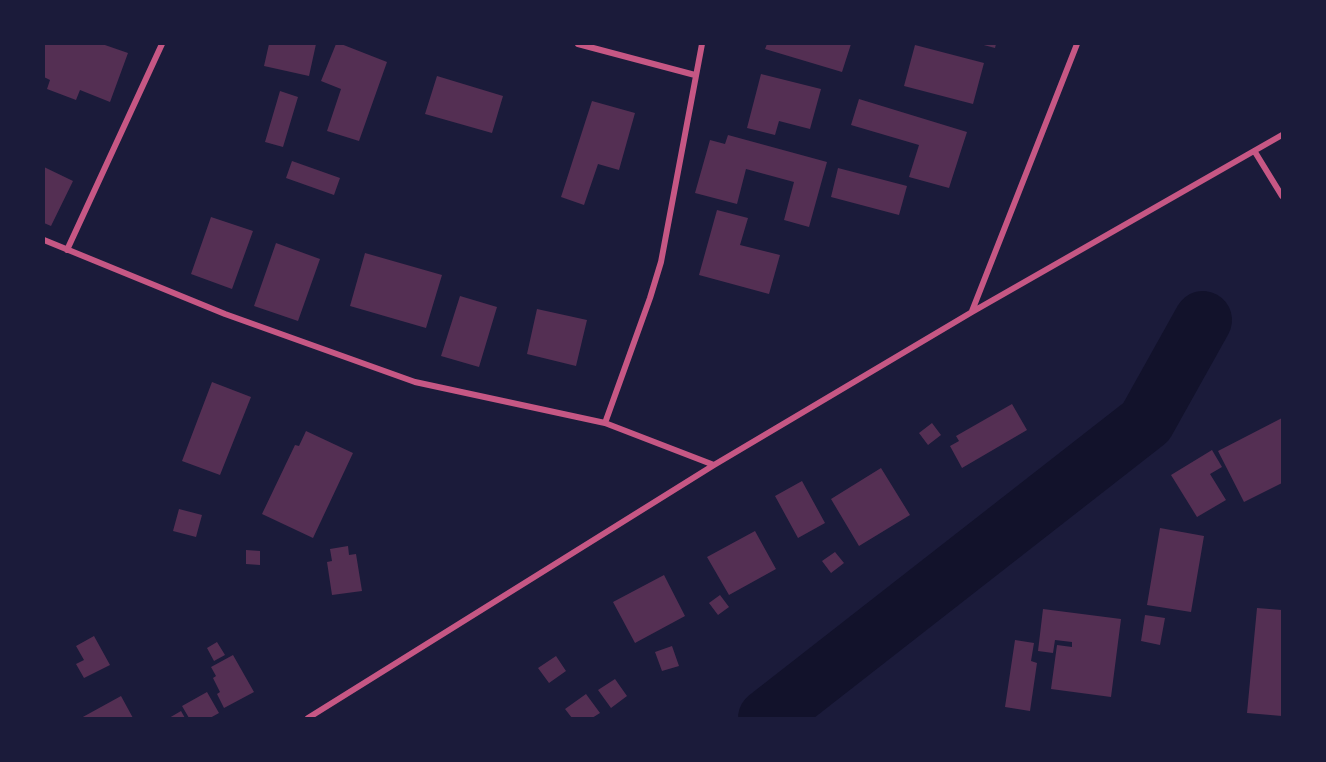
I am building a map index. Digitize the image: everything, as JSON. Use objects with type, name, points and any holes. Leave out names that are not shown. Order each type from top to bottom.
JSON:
[{"type":"street","points":[[67,250],[162,44]]},
{"type":"street","points":[[578,44],[695,75]]},
{"type":"street","points":[[605,423],[661,262],[702,44]]},
{"type":"street","points":[[972,312],[1077,44]]},
{"type":"street","points":[[308,718],[714,465],[972,312],[1282,135]]},
{"type":"street","points":[[1255,152],[1282,196]]},
{"type":"street","points":[[44,240],[225,314],[415,382],[605,423],[714,465]]},
{"type":"building","points":[[44,44],[102,44],[128,53],[110,102],[80,90],[76,100],[47,89],[50,80],[44,77]]},
{"type":"building","points":[[269,44],[316,44],[309,76],[264,66]]},
{"type":"building","points":[[336,44],[387,62],[359,141],[327,131],[341,89],[321,81]]},
{"type":"building","points":[[767,44],[851,44],[842,72],[765,49]]},
{"type":"building","points":[[980,44],[996,44],[995,48]]},
{"type":"building","points":[[915,45],[984,63],[973,104],[904,86]]},
{"type":"building","points":[[761,74],[821,89],[810,129],[779,121],[775,135],[747,128]]},
{"type":"building","points":[[437,76],[503,96],[492,133],[425,114]]},
{"type":"building","points":[[280,91],[298,97],[283,147],[265,142]]},
{"type":"building","points":[[859,99],[967,132],[949,188],[909,177],[919,145],[851,125]]},
{"type":"building","points":[[592,101],[635,113],[619,170],[598,164],[584,205],[561,197]]},
{"type":"building","points":[[728,135],[827,162],[809,227],[784,220],[794,182],[746,169],[737,204],[695,193],[710,140],[725,144]]},
{"type":"building","points":[[292,161],[340,178],[334,195],[286,178]]},
{"type":"building","points":[[44,167],[73,181],[51,226],[44,223]]},
{"type":"building","points":[[838,168],[907,186],[899,215],[831,197]]},
{"type":"building","points":[[717,210],[748,218],[740,245],[780,255],[769,294],[699,275]]},
{"type":"building","points":[[211,217],[253,231],[232,289],[191,274]]},
{"type":"building","points":[[276,243],[320,259],[298,321],[254,306]]},
{"type":"building","points":[[365,253],[442,275],[426,328],[350,306]]},
{"type":"building","points":[[460,296],[497,307],[479,367],[441,356]]},
{"type":"building","points":[[537,309],[587,320],[576,366],[527,354]]},
{"type":"building","points":[[212,382],[251,397],[220,475],[182,461]]},
{"type":"building","points":[[1012,404],[1027,430],[962,468],[950,446],[959,441],[956,436]]},
{"type":"building","points":[[1282,418],[1282,483],[1244,502],[1218,451]]},
{"type":"building","points":[[932,423],[941,435],[928,445],[919,433]]},
{"type":"building","points":[[306,431],[353,453],[313,538],[262,514],[295,445],[299,446]]},
{"type":"building","points":[[1212,450],[1222,467],[1210,474],[1226,500],[1197,517],[1171,475]]},
{"type":"building","points":[[881,468],[910,515],[859,546],[831,499]]},
{"type":"building","points":[[802,481],[825,523],[798,538],[775,496]]},
{"type":"building","points":[[179,509],[202,515],[196,537],[173,531]]},
{"type":"building","points":[[1160,528],[1204,536],[1191,612],[1147,605]]},
{"type":"building","points":[[755,531],[776,569],[729,595],[707,557]]},
{"type":"building","points":[[348,546],[349,555],[356,554],[362,591],[332,595],[327,562],[332,561],[330,549]]},
{"type":"building","points":[[246,550],[260,551],[260,565],[246,564]]},
{"type":"building","points":[[835,552],[844,563],[831,573],[822,561]]},
{"type":"building","points":[[664,575],[685,616],[635,643],[613,602]]},
{"type":"building","points":[[720,595],[729,607],[718,615],[709,603]]},
{"type":"building","points":[[1257,608],[1282,610],[1282,716],[1247,713]]},
{"type":"building","points":[[1043,609],[1121,619],[1111,697],[1051,689],[1057,645],[1072,647],[1072,642],[1055,640],[1053,653],[1038,651]]},
{"type":"building","points":[[1145,615],[1165,618],[1160,645],[1141,641]]},
{"type":"building","points":[[94,636],[110,665],[84,678],[76,664],[84,660],[76,646]]},
{"type":"building","points":[[1015,640],[1034,643],[1031,661],[1037,663],[1030,711],[1005,707]]},
{"type":"building","points":[[217,642],[225,655],[214,661],[207,648]]},
{"type":"building","points":[[672,646],[679,666],[662,671],[655,652]]},
{"type":"building","points":[[233,655],[254,692],[224,708],[217,694],[220,692],[213,678],[216,676],[211,667]]},
{"type":"building","points":[[556,656],[566,671],[549,683],[538,668]]},
{"type":"building","points":[[615,679],[627,696],[611,708],[598,690]]},
{"type":"building","points":[[207,692],[219,713],[210,718],[189,718],[182,706]]},
{"type":"building","points":[[586,694],[600,713],[592,718],[572,718],[565,709]]},
{"type":"building","points":[[121,696],[133,718],[81,718]]},
{"type":"building","points":[[181,711],[185,718],[169,718]]},
{"type":"waterway","points":[[767,718],[1146,422],[1203,320]]}]
